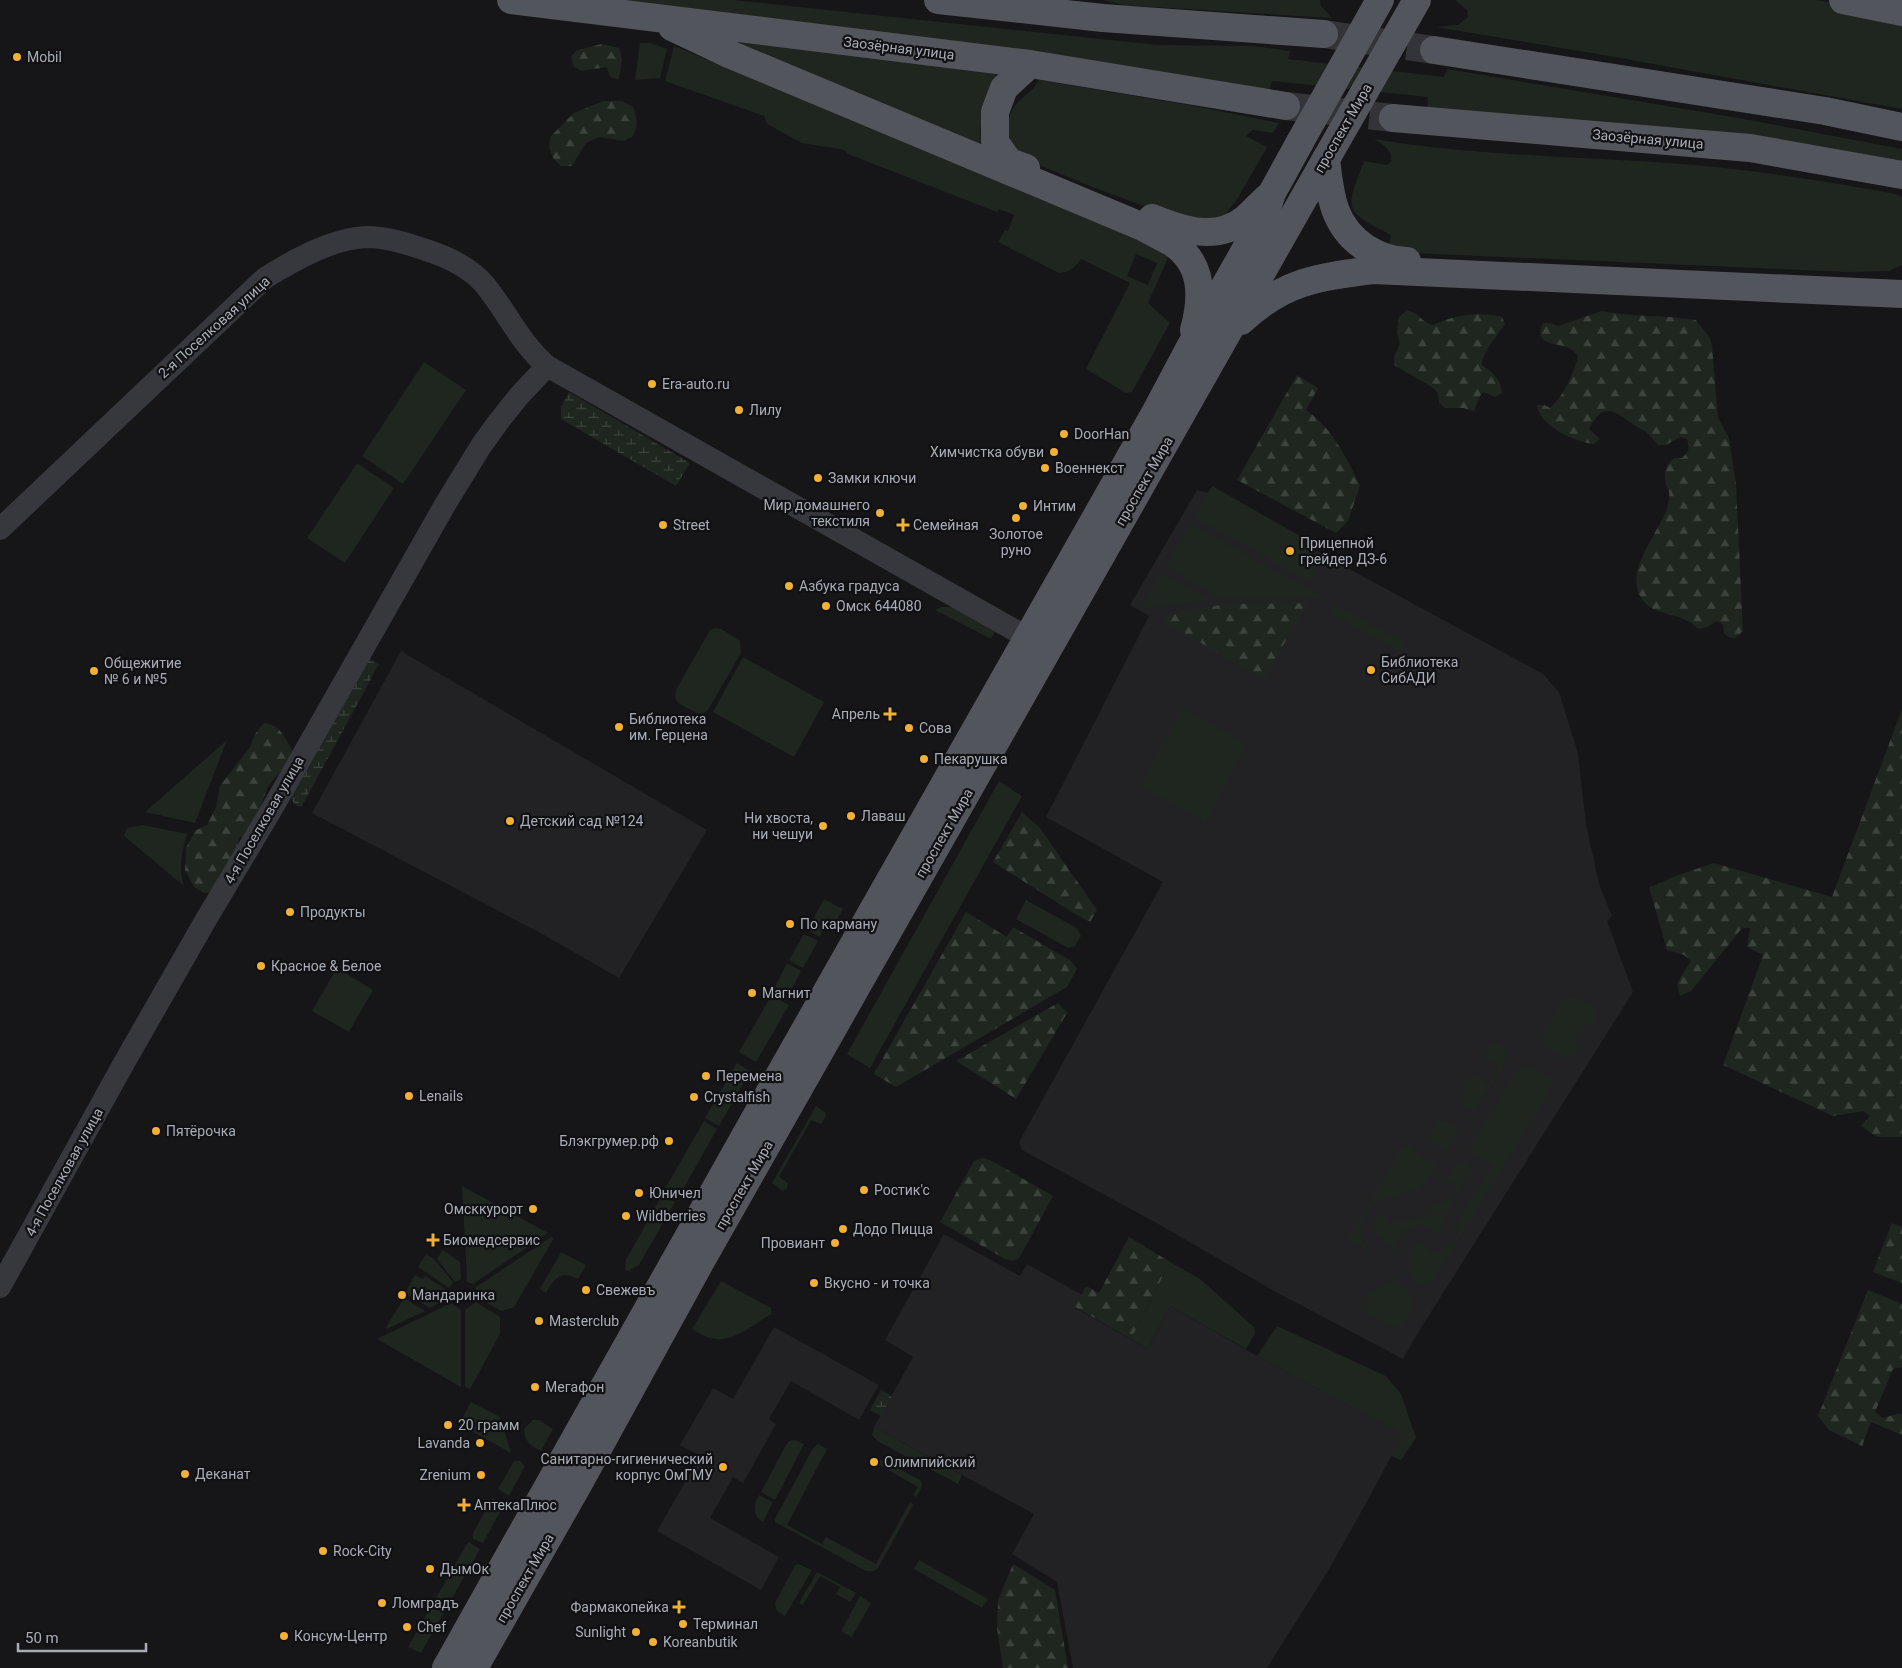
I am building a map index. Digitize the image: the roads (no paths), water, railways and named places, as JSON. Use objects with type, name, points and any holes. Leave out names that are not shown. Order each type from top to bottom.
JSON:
[{"type":"main road","name":"Заозёрная улица","points":[[511,0],[1030,64],[1286,106]]},
{"type":"main road","points":[[938,0],[1096,9],[1324,34]]},
{"type":"main road","name":"проспект Мира","points":[[1200,355],[1264,217],[1272,193],[1380,0]]},
{"type":"main road","name":"проспект Мира","points":[[474,1668],[579,1484],[1038,644],[1200,355],[1326,159],[1417,0]]},
{"type":"main road","points":[[1843,0],[1902,12]]},
{"type":"main road","points":[[1888,0],[1902,3]]},
{"type":"main road","points":[[651,17],[729,54],[1143,227],[1172,243],[1188,258],[1199,277],[1200,355]]},
{"type":"main road","points":[[1434,50],[1825,111],[1902,127]]},
{"type":"main road","points":[[1030,64],[1004,88],[995,112],[995,142],[1010,162],[1193,232],[1222,230],[1232,226],[1244,220],[1272,193]]},
{"type":"main road","name":"Заозёрная улица","points":[[1393,118],[1750,148],[1902,175]]},
{"type":"main road","points":[[1326,159],[1330,188],[1340,222],[1351,236],[1364,246],[1380,256],[1398,261],[1885,281],[1902,275]]},
{"type":"main road","points":[[1200,355],[1256,306],[1275,294],[1315,279],[1374,270],[1902,294]]},
{"type":"main road","name":"проспект Мира","points":[[446,1668],[776,1081],[1038,644]]},
{"type":"street","name":"2-я Поселковая улица","points":[[0,530],[265,278],[296,260],[340,243],[368,237],[410,245],[448,258],[468,270],[484,284],[532,354],[547,366],[1038,644]]},
{"type":"street","name":"4-я Поселковая улица","points":[[0,1287],[138,1038],[208,915],[276,802],[446,503],[499,421],[547,366]]},
{"type":"tunnel","points":[[1324,34],[1434,50]]},
{"type":"tunnel","points":[[1286,106],[1393,118]]},
{"type":"place","name":"Mobil","points":[[17,57]]},
{"type":"place","name":"Era-auto.ru","points":[[652,384]]},
{"type":"place","name":"Лилу","points":[[739,410]]},
{"type":"place","name":"DoorHan","points":[[1064,434]]},
{"type":"place","name":"Химчистка обуви","points":[[1054,452]]},
{"type":"place","name":"Военнекст","points":[[1045,468]]},
{"type":"place","name":"Замки ключи","points":[[818,478]]},
{"type":"place","name":"Интим","points":[[1023,506]]},
{"type":"place","name":"Мир домашнего текстиля","points":[[880,513]]},
{"type":"place","name":"Золотое руно","points":[[1016,518]]},
{"type":"place","name":"Street","points":[[663,525]]},
{"type":"place","name":"Семейная","points":[[903,525]]},
{"type":"place","name":"Прицепной грейдер ДЗ-6","points":[[1290,551]]},
{"type":"place","name":"Азбука градуса","points":[[789,586]]},
{"type":"place","name":"Омск 644080","points":[[826,606]]},
{"type":"place","name":"Библиотека СибАДИ","points":[[1371,670]]},
{"type":"place","name":"Общежитие № 6 и №5","points":[[94,671]]},
{"type":"place","name":"Апрель","points":[[890,714]]},
{"type":"place","name":"Библиотека им. Герцена","points":[[619,727]]},
{"type":"place","name":"Сова","points":[[909,728]]},
{"type":"place","name":"Пекарушка","points":[[924,759]]},
{"type":"place","name":"Лаваш","points":[[851,816]]},
{"type":"place","name":"Детский сад №124","points":[[510,821]]},
{"type":"place","name":"Ни хвоста, ни чешуи","points":[[823,826]]},
{"type":"place","name":"Продукты","points":[[290,912]]},
{"type":"place","name":"По карману","points":[[790,924]]},
{"type":"place","name":"Красное & Белое","points":[[261,966]]},
{"type":"place","name":"Магнит","points":[[752,993]]},
{"type":"place","name":"Перемена","points":[[706,1076]]},
{"type":"place","name":"Lenails","points":[[409,1096]]},
{"type":"place","name":"Crystalfish","points":[[694,1097]]},
{"type":"place","name":"Пятёрочка","points":[[156,1131]]},
{"type":"place","name":"Блэкгрумер.рф","points":[[669,1141]]},
{"type":"place","name":"Ростик'с","points":[[864,1190]]},
{"type":"place","name":"Юничел","points":[[639,1193]]},
{"type":"place","name":"Омсккурорт","points":[[533,1209]]},
{"type":"place","name":"Wildberries","points":[[626,1216]]},
{"type":"place","name":"Додо Пицца","points":[[843,1229]]},
{"type":"place","name":"Биомедсервис","points":[[433,1240]]},
{"type":"place","name":"Провиант","points":[[835,1243]]},
{"type":"place","name":"Вкусно - и точка","points":[[814,1283]]},
{"type":"place","name":"Свежевъ","points":[[586,1290]]},
{"type":"place","name":"Мандаринка","points":[[402,1295]]},
{"type":"place","name":"Masterclub","points":[[539,1321]]},
{"type":"place","name":"Мегафон","points":[[535,1387]]},
{"type":"place","name":"20 грамм","points":[[448,1425]]},
{"type":"place","name":"Lavanda","points":[[480,1443]]},
{"type":"place","name":"Олимпийский","points":[[874,1462]]},
{"type":"place","name":"Санитарно-гигиенический корпус ОмГМУ","points":[[723,1467]]},
{"type":"place","name":"Деканат","points":[[185,1474]]},
{"type":"place","name":"Zrenium","points":[[481,1475]]},
{"type":"place","name":"АптекаПлюс","points":[[464,1505]]},
{"type":"place","name":"Rock-City","points":[[323,1551]]},
{"type":"place","name":"ДымОк","points":[[430,1569]]},
{"type":"place","name":"Ломградъ","points":[[382,1603]]},
{"type":"place","name":"Фармакопейка","points":[[679,1607]]},
{"type":"place","name":"Терминал","points":[[683,1624]]},
{"type":"place","name":"Chef","points":[[407,1627]]},
{"type":"place","name":"Sunlight","points":[[636,1632]]},
{"type":"place","name":"Консум-Центр","points":[[284,1636]]},
{"type":"place","name":"Koreanbutik","points":[[653,1642]]}]
